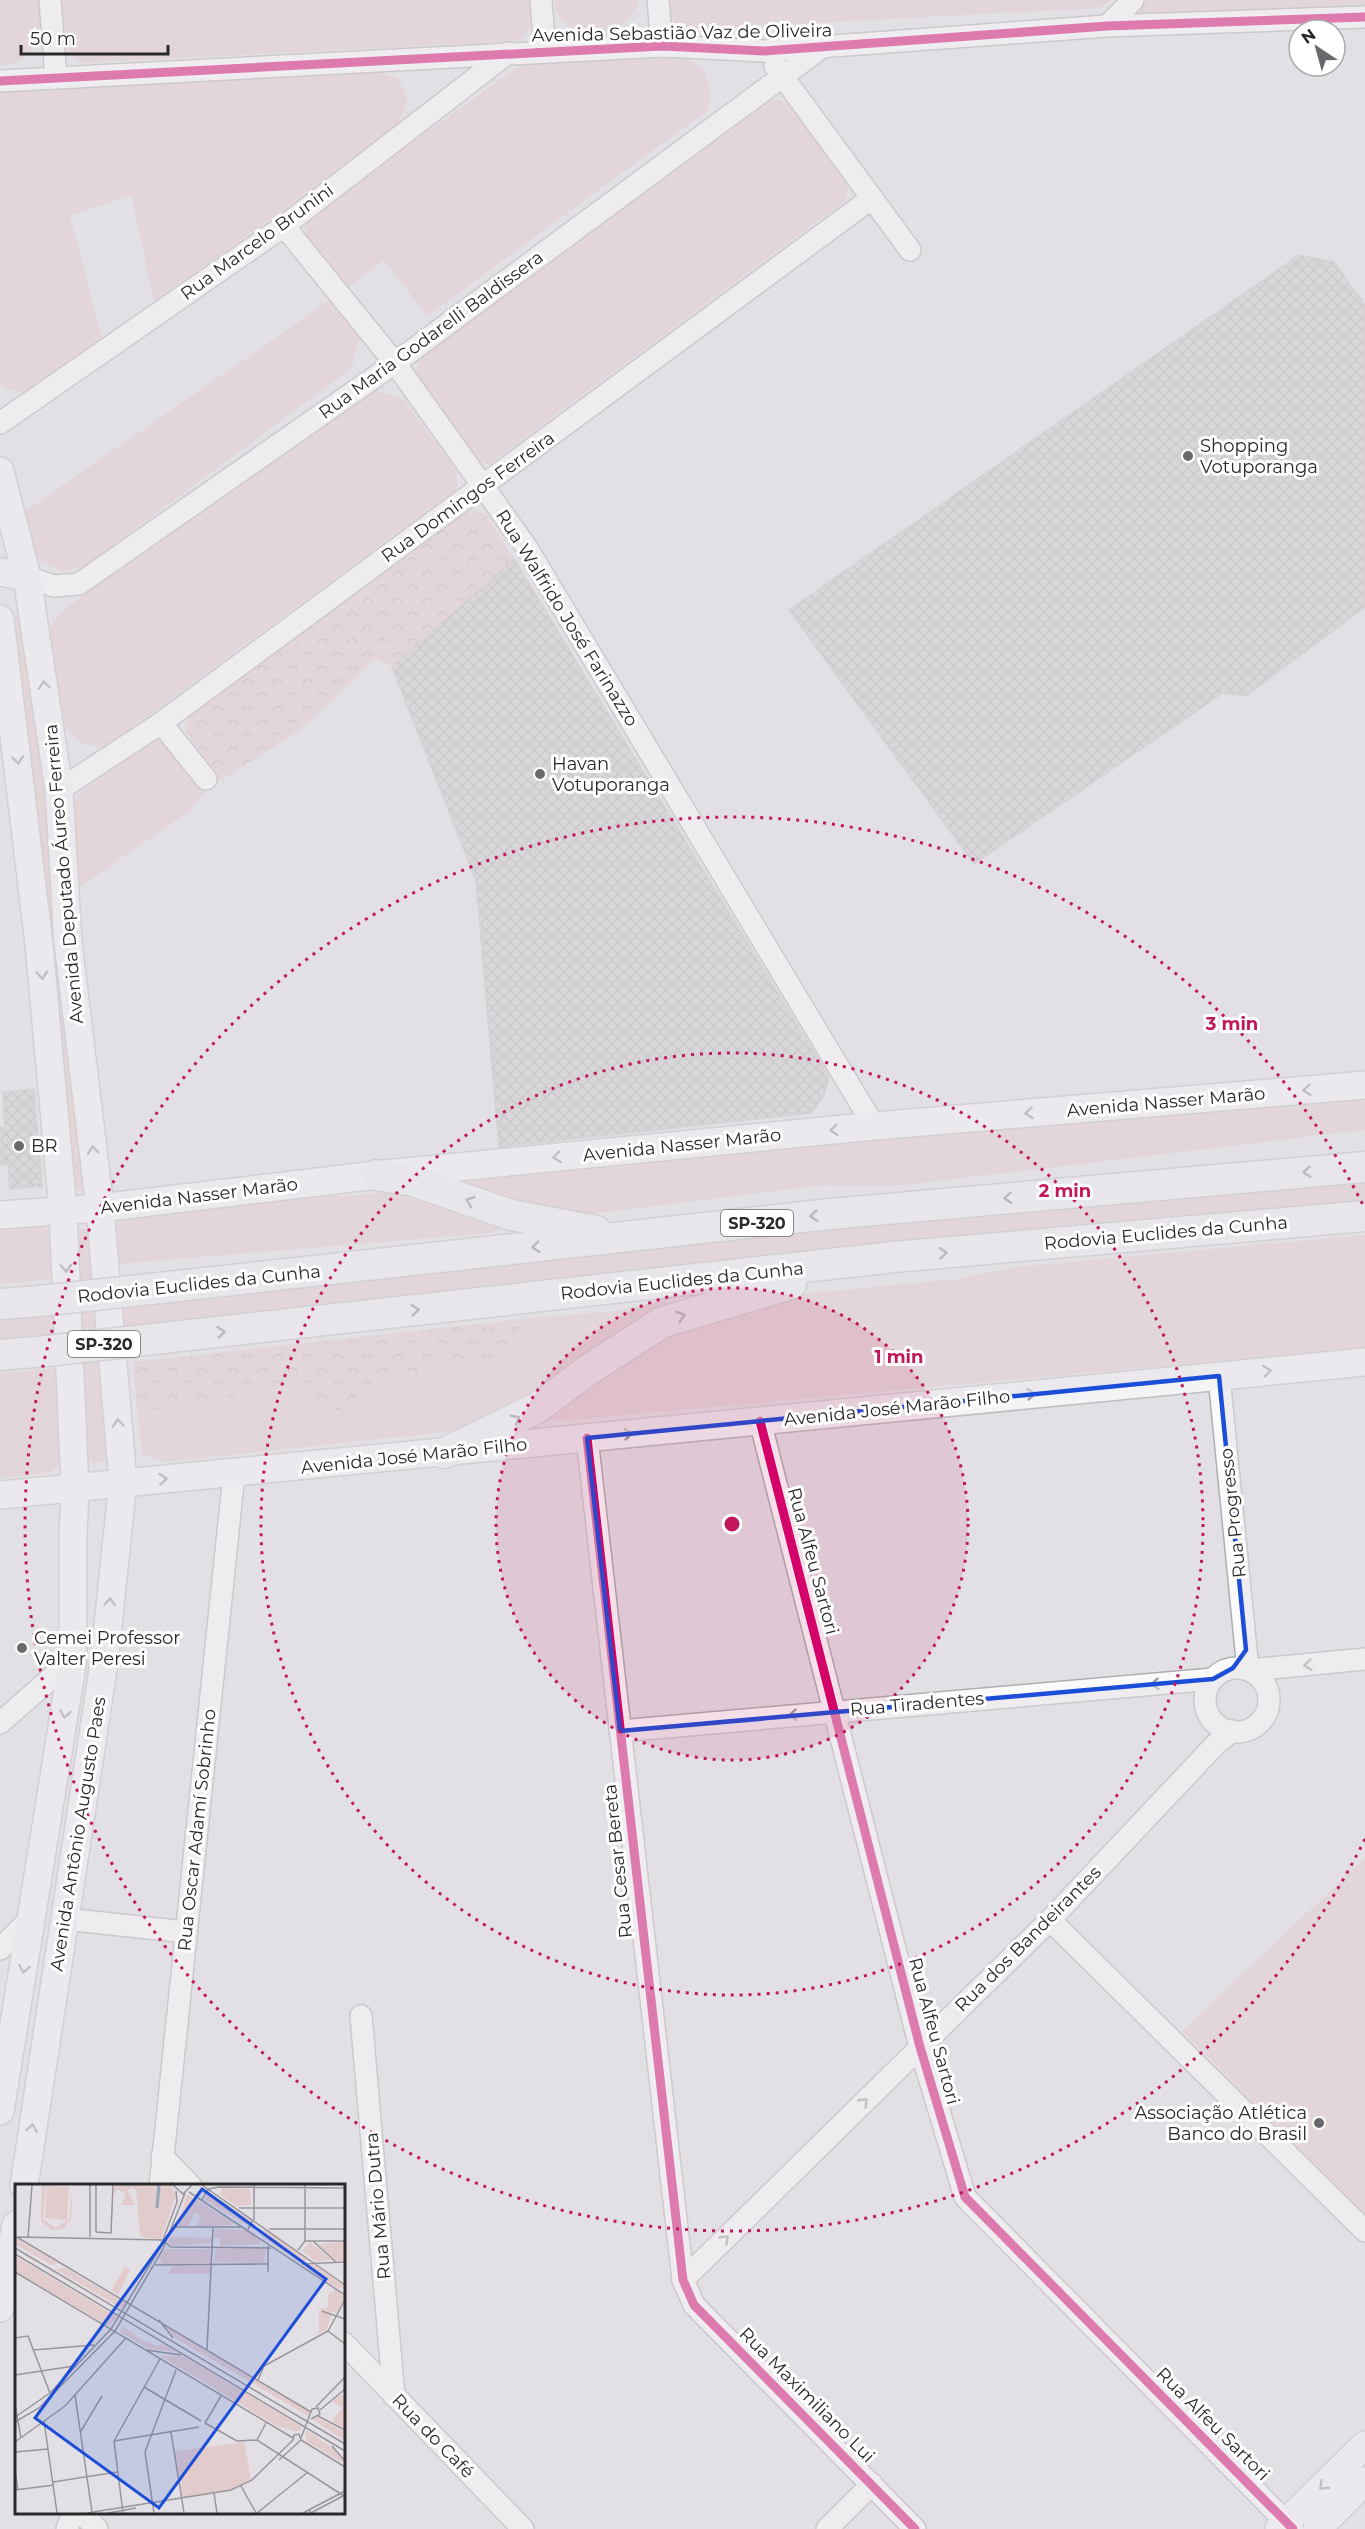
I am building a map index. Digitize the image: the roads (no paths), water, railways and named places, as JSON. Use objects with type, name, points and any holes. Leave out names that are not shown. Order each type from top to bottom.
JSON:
[{"type":"highway","name":"Rodovia Euclides da Cunha","points":[[0,1305],[830,1214],[1365,1167]]},
{"type":"highway","points":[[376,1175],[413,1181],[511,1215],[629,1237]]},
{"type":"highway","name":"Rodovia Euclides da Cunha","points":[[0,1355],[894,1257],[1365,1216]]},
{"type":"highway","points":[[444,1453],[537,1408],[591,1368],[663,1322],[754,1294],[894,1257]]},
{"type":"main road","name":"Avenida Deputado Áureo Ferreira","points":[[0,471],[27,577],[59,790],[68,942],[100,1208],[123,1482]]},
{"type":"main road","points":[[0,572],[27,577]]},
{"type":"main road","name":"Avenida Deputado Áureo Ferreira","points":[[0,619],[39,944],[63,1210],[75,1488]]},
{"type":"main road","points":[[39,944],[68,942]]},
{"type":"main road","name":"Avenida Nasser Marão","points":[[0,1215],[100,1208],[376,1175],[874,1126],[1365,1085]]},
{"type":"main road","name":"Avenida José Marão Filho","points":[[0,1495],[1365,1362]]},
{"type":"main road","name":"Avenida Antônio Augusto Paes","points":[[24,2184],[104,1663],[123,1482]]},
{"type":"main road","name":"Avenida Antônio Augusto Paes","points":[[0,2111],[74,1659],[75,1488]]},
{"type":"main road","points":[[74,1659],[104,1663]]},
{"type":"main road","points":[[33,1916],[65,1919]]},
{"type":"main road","points":[[0,2308],[3,2274],[15,2229]]},
{"type":"main road","points":[[1286,2527],[1365,2445]]},
{"type":"main road","points":[[1317,2529],[1365,2481]]},
{"type":"street","points":[[50,0],[56,78]]},
{"type":"street","points":[[541,0],[545,51]]},
{"type":"street","points":[[658,0],[662,46]]},
{"type":"street","points":[[1107,26],[1133,0]]},
{"type":"street","name":"Avenida Sebastião Vaz de Oliveira","points":[[0,81],[662,46],[764,51],[1107,26],[1365,17]]},
{"type":"street","name":"Rua Maria Godarelli Baldissera","points":[[27,577],[54,586],[79,584],[395,363],[821,48]]},
{"type":"street","points":[[764,51],[910,250]]},
{"type":"street","name":"Rua Marcelo Brunini","points":[[0,423],[284,226],[508,53]]},
{"type":"street","name":"Rua Domingos Ferreira","points":[[59,790],[161,723],[872,198]]},
{"type":"street","name":"Rua Walfrido José Farinazzo","points":[[284,226],[395,363],[527,548],[874,1126]]},
{"type":"street","points":[[161,723],[206,779]]},
{"type":"street","name":"Rua Progresso","points":[[1219,1376],[1244,1664]]},
{"type":"street","name":"Rua Alfeu Sartori","points":[[760,1421],[920,2047],[965,2197],[1286,2527]]},
{"type":"street","name":"Rua Cesar Bereta","points":[[587,1438],[683,2280]]},
{"type":"street","name":"Rua Oscar Adamí Sobrinho","points":[[160,2184],[234,1474]]},
{"type":"street","points":[[0,1723],[74,1659]]},
{"type":"street","points":[[1215,1745],[1213,1720],[1205,1700],[1213,1679],[1244,1664],[1365,1659]]},
{"type":"street","points":[[1213,1720],[1232,1731],[1241,1732],[1258,1724],[1268,1709],[1268,1691],[1258,1675],[1244,1664]]},
{"type":"street","name":"Rua Tiradentes","points":[[620,1731],[1213,1679]]},
{"type":"street","name":"Rua dos Bandeirantes","points":[[683,2280],[1050,1920],[1215,1745],[1232,1731]]},
{"type":"street","points":[[0,1949],[33,1916]]},
{"type":"street","points":[[65,1919],[186,1932]]},
{"type":"street","points":[[1050,1920],[1365,2231]]},
{"type":"street","name":"Rua Mário Dutra","points":[[361,2016],[394,2396]]},
{"type":"street","points":[[162,2156],[189,2184]]},
{"type":"street","name":"Rua Maximiliano Lui","points":[[683,2280],[694,2305],[915,2529]]},
{"type":"street","name":"Rua do Café","points":[[345,2344],[523,2529]]},
{"type":"street","points":[[827,2529],[872,2484]]},
{"type":"street","points":[[67,2529],[72,2514]]},
{"type":"street","points":[[83,2514],[98,2529]]},
{"type":"place","name":"Shopping Votuporanga","points":[[1188,456]]},
{"type":"place","name":"Havan Votuporanga","points":[[540,774]]},
{"type":"place","name":"BR","points":[[19,1146]]},
{"type":"place","name":"Cemei Professor Valter Peresi","points":[[22,1648]]},
{"type":"place","name":"Associação Atlética Banco do Brasil","points":[[1319,2123]]}]
